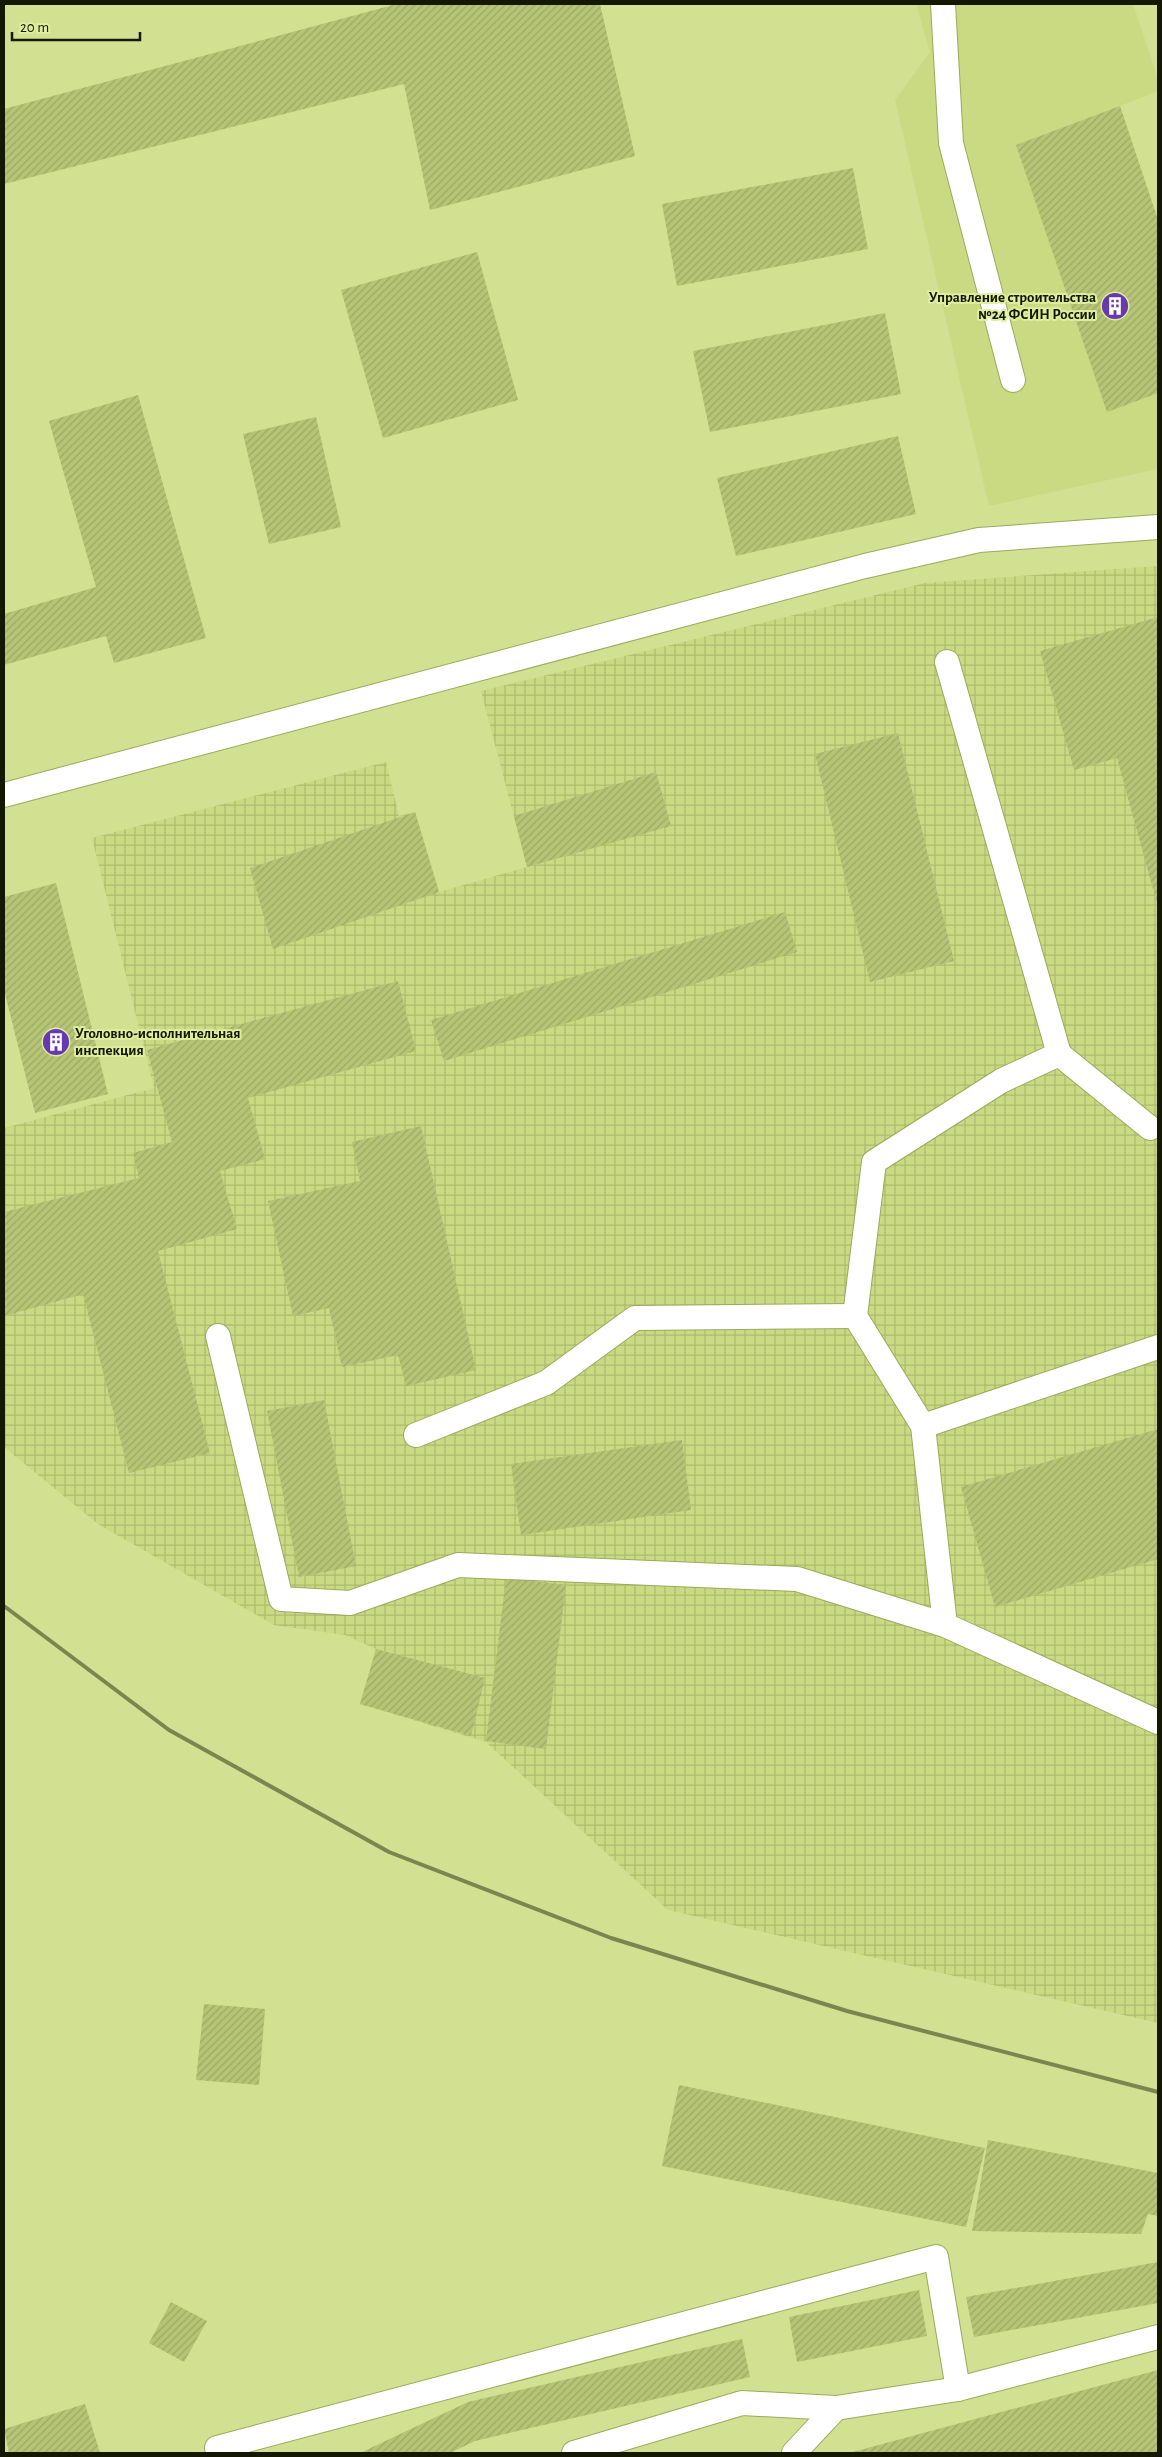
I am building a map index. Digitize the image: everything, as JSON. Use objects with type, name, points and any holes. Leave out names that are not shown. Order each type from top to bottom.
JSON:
[{"type":"lane","points":[[943,4],[951,143],[1013,380]]},
{"type":"lane","points":[[4,795],[874,564],[979,540],[1158,527]]},
{"type":"lane","points":[[947,662],[1059,1054],[1150,1128]]},
{"type":"lane","points":[[945,1625],[922,1426],[855,1316],[874,1162],[1001,1081],[1059,1054]]},
{"type":"lane","points":[[416,1435],[546,1383],[635,1318],[855,1316]]},
{"type":"lane","points":[[218,1336],[280,1599],[350,1603],[458,1565],[797,1579],[945,1625],[1158,1722]]},
{"type":"lane","points":[[922,1426],[1158,1347]]},
{"type":"lane","points":[[217,2448],[936,2257],[958,2388]]},
{"type":"lane","points":[[574,2453],[742,2403],[836,2408],[958,2388],[1158,2337]]},
{"type":"lane","points":[[794,2453],[836,2408]]},
{"type":"shaded area","points":[[916,4],[1133,4],[1158,79],[1158,91],[1120,106],[1158,220],[1158,469],[989,506],[895,100],[930,52]]},
{"type":"shaded area","points":[[1158,566],[1158,2023],[668,1910],[486,1742],[360,1704],[376,1649],[345,1635],[274,1625],[98,1524],[4,1447],[4,1128],[154,1088],[92,838],[386,762],[399,816],[415,812],[439,892],[527,867],[481,691],[925,583]]},
{"type":"building","points":[[397,4],[600,4],[635,156],[430,210],[404,84],[4,184],[4,109]]},
{"type":"building","name":"Управление строительства №24 ФСИН России","points":[[1120,106],[1158,220],[1158,393],[1107,412],[1016,145]]},
{"type":"building","points":[[853,168],[868,249],[677,286],[662,204]]},
{"type":"building","points":[[477,252],[518,400],[383,438],[341,290]]},
{"type":"building","points":[[885,313],[901,394],[710,432],[693,351]]},
{"type":"building","points":[[138,395],[206,638],[114,663],[106,636],[4,665],[4,614],[96,587],[49,421]]},
{"type":"building","points":[[316,417],[341,527],[269,544],[243,434]]},
{"type":"building","points":[[898,436],[916,514],[736,556],[717,478]]},
{"type":"building","points":[[1158,617],[1158,907],[1117,758],[1074,770],[1040,651]]},
{"type":"building","points":[[898,733],[954,961],[870,982],[815,754]]},
{"type":"building","points":[[656,772],[671,826],[527,867],[514,816]]},
{"type":"building","points":[[415,812],[439,892],[273,949],[250,868]]},
{"type":"building","name":"Уголовно-исполнительная инспекция","points":[[56,883],[108,1094],[35,1113],[4,990],[4,897]]},
{"type":"building","points":[[785,912],[797,952],[444,1061],[431,1020]]},
{"type":"building","points":[[398,981],[416,1051],[248,1098],[265,1159],[220,1171],[237,1229],[158,1251],[210,1453],[129,1473],[83,1294],[4,1316],[4,1212],[139,1178],[133,1153],[172,1142],[147,1050]]},
{"type":"building","points":[[421,1126],[476,1370],[406,1386],[398,1355],[342,1367],[329,1308],[293,1316],[268,1201],[360,1181],[352,1142]]},
{"type":"building","points":[[324,1400],[356,1566],[299,1577],[267,1411]]},
{"type":"building","points":[[1158,1429],[1158,1559],[995,1607],[961,1487]]},
{"type":"building","points":[[682,1440],[691,1510],[521,1535],[511,1464]]},
{"type":"building","points":[[506,1578],[566,1585],[546,1749],[486,1741]]},
{"type":"building","points":[[376,1649],[485,1678],[471,1736],[360,1704]]},
{"type":"building","points":[[204,2004],[265,2009],[259,2085],[196,2080]]},
{"type":"building","points":[[679,2085],[985,2148],[966,2227],[662,2166]]},
{"type":"building","points":[[988,2140],[1158,2173],[1158,2216],[1148,2214],[1141,2234],[972,2231]]},
{"type":"building","points":[[1158,2262],[1158,2303],[974,2337],[966,2297]]},
{"type":"building","points":[[919,2290],[927,2336],[797,2362],[789,2317]]},
{"type":"building","points":[[171,2302],[207,2321],[184,2362],[149,2343]]},
{"type":"building","points":[[742,2339],[750,2377],[475,2441],[450,2453],[360,2453],[468,2402]]},
{"type":"building","points":[[1158,2370],[1158,2453],[849,2453]]},
{"type":"building","points":[[85,2404],[100,2453],[9,2453],[4,2429]]},
{"type":"railway","points":[[4,1606],[169,1730],[389,1852],[611,1938],[847,2011],[1158,2092]]},
{"type":"place","name":"Управление строительства №24 ФСИН России","points":[[1115,306]]},
{"type":"place","name":"Уголовно-исполнительная инспекция","points":[[56,1042]]}]
